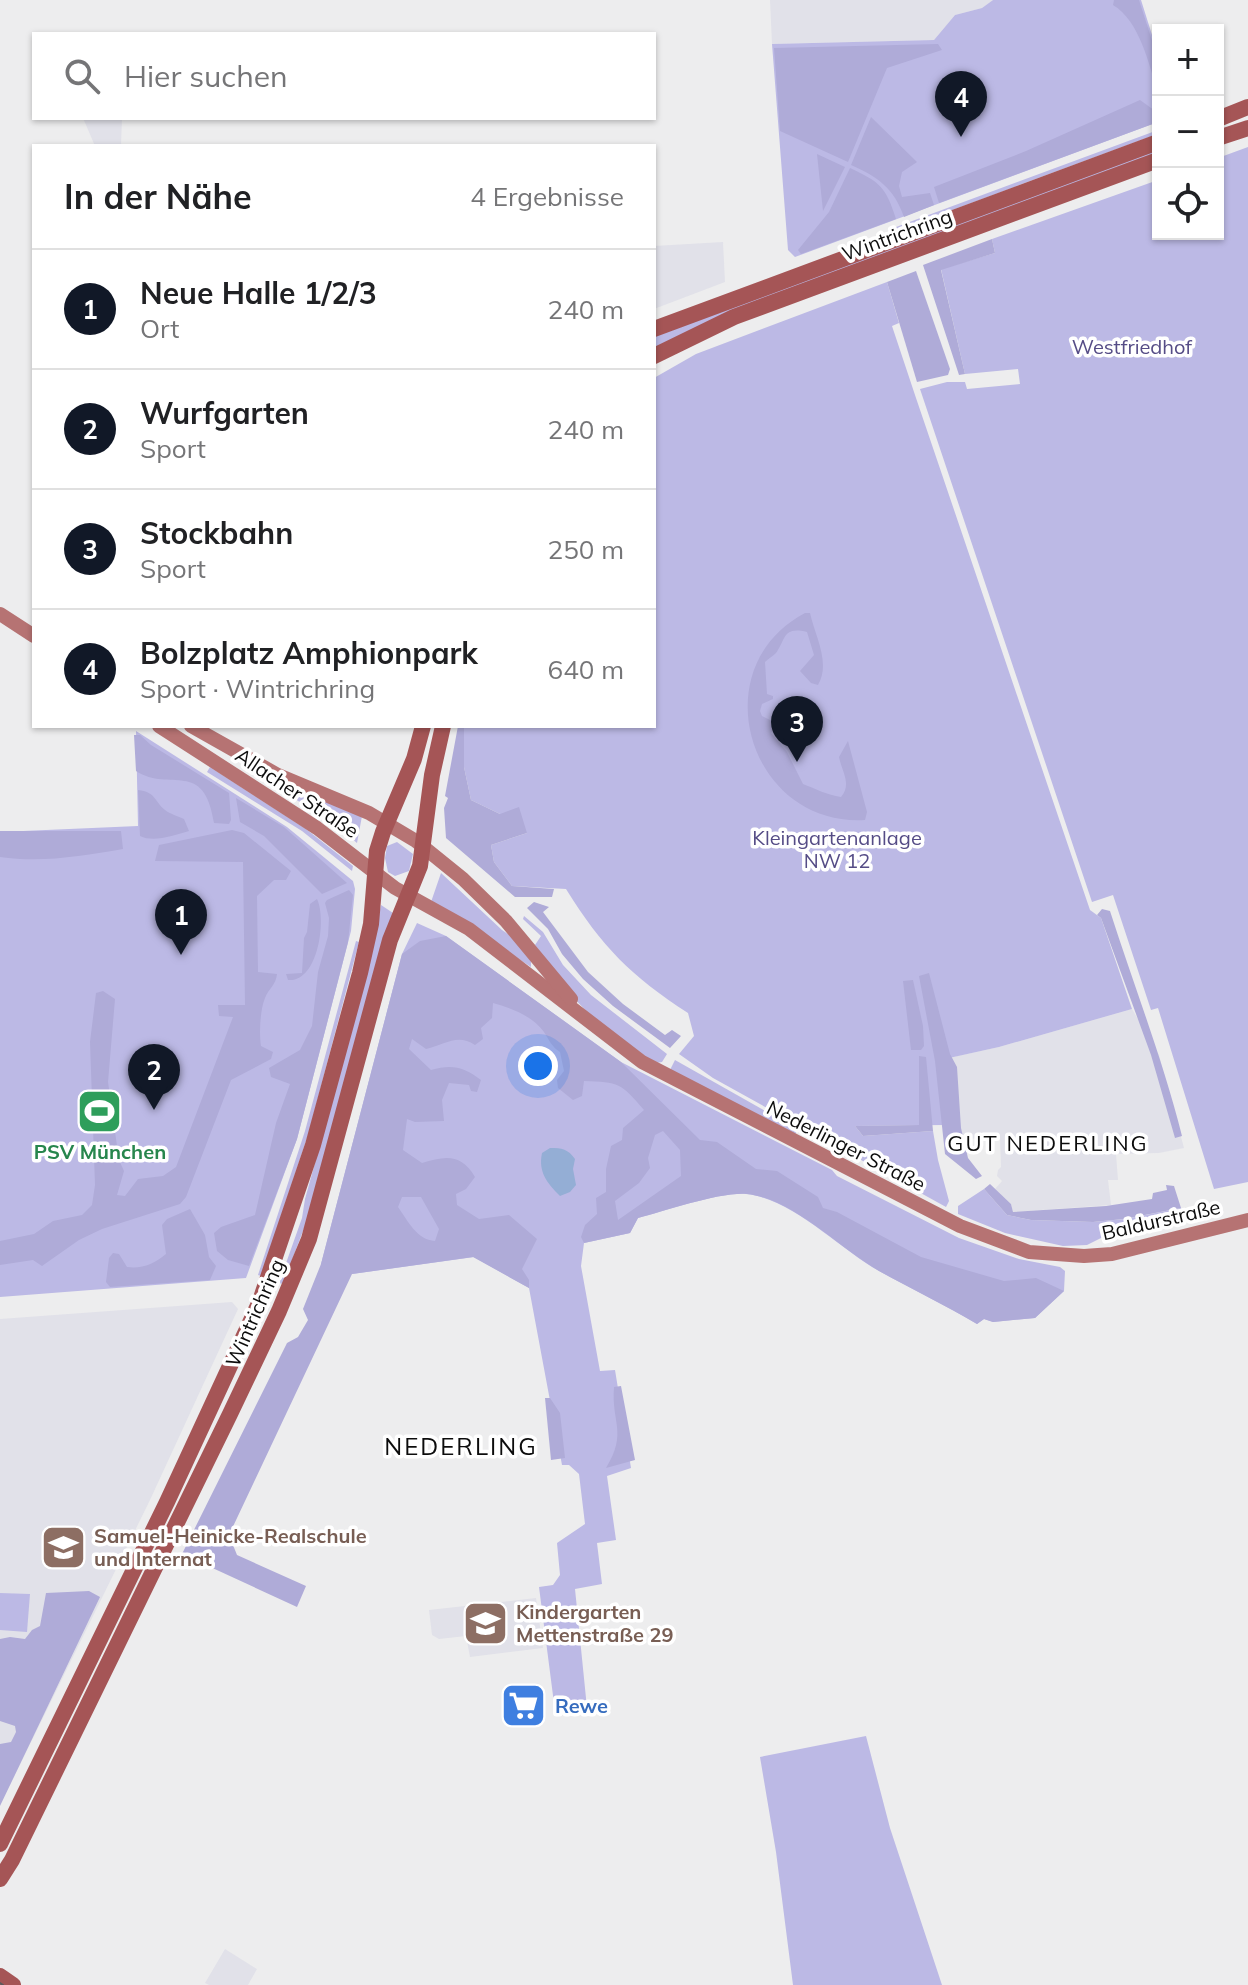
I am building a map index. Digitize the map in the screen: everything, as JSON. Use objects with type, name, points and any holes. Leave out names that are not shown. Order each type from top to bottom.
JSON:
[{"type":"main road","points":[[1224,117],[1248,107]]},
{"type":"main road","points":[[1224,136],[1248,128]]},
{"type":"main road","name":"Wintrichring","points":[[656,328],[1152,144]]},
{"type":"main road","name":"Wintrichring","points":[[656,355],[734,317],[1152,162]]},
{"type":"main road","name":"Wintrichring","points":[[0,1844],[222,1387],[260,1301],[313,1145],[360,973],[372,914],[377,851],[386,822],[414,759],[422,728]]},
{"type":"main road","name":"Wintrichring","points":[[0,1879],[279,1311],[309,1239],[390,940],[410,896],[423,847],[430,785],[443,728]]},
{"type":"main road","points":[[0,1976],[13,1985]]},
{"type":"street","points":[[0,614],[32,635]]},
{"type":"street","name":"Allacher Straße","points":[[162,728],[317,828],[375,874],[410,896]]},
{"type":"street","name":"Allacher Straße","points":[[195,728],[278,775],[386,822]]},
{"type":"street","name":"Nederlinger Straße","points":[[386,822],[463,879],[506,921],[549,975],[604,1035]]},
{"type":"street","name":"Nederlinger Straße","points":[[410,896],[469,929],[604,1035],[660,1073],[960,1226],[1029,1252],[1084,1256]]},
{"type":"street","name":"Baldurstraße","points":[[1084,1256],[1112,1254],[1248,1220]]},
{"type":"shaded area","points":[[770,0],[993,0],[982,8],[955,15],[934,40],[772,44]]},
{"type":"shaded area","points":[[1114,0],[1139,0],[1152,40],[1152,73],[1137,32],[1113,5]]},
{"type":"shaded area","points":[[938,44],[942,50],[887,68],[848,162],[780,131],[774,48]]},
{"type":"shaded area","points":[[1140,100],[1152,109],[1152,124],[939,203],[934,187],[1026,151]]},
{"type":"shaded area","points":[[871,117],[917,162],[902,172],[899,186],[902,197],[930,193],[934,205],[904,217],[895,198],[884,185],[851,165]]},
{"type":"shaded area","points":[[84,120],[122,120],[121,144],[94,144]]},
{"type":"shaded area","points":[[817,154],[845,167],[823,211]]},
{"type":"shaded area","points":[[850,168],[868,177],[885,192],[896,219],[801,254],[798,250],[829,212]]},
{"type":"shaded area","points":[[992,239],[995,253],[941,270],[965,374],[959,375],[923,265]]},
{"type":"shaded area","points":[[723,242],[725,282],[656,308],[656,246]]},
{"type":"shaded area","points":[[916,271],[950,369],[948,375],[917,382],[887,282]]},
{"type":"shaded area","points":[[805,613],[810,613],[821,649],[822,677],[818,685],[811,683],[800,671],[814,655],[807,632],[789,633],[776,653],[765,662],[767,694],[773,699],[762,704],[760,711],[762,716],[778,724],[771,733],[787,752],[803,784],[841,797],[846,783],[839,757],[848,741],[867,812],[865,820],[825,815],[792,798],[768,772],[752,740],[748,705],[754,670],[773,638]]},
{"type":"shaded area","points":[[458,728],[464,728],[464,767],[471,800],[500,814],[519,807],[527,833],[491,845],[494,862],[512,886],[554,889],[552,897],[515,897],[446,838],[444,808],[448,798],[445,796]]},
{"type":"shaded area","points":[[134,735],[140,735],[229,793],[229,824],[214,823],[209,803],[194,784],[149,777],[136,771]]},
{"type":"shaded area","points":[[138,790],[148,793],[165,810],[184,819],[189,831],[158,839],[140,836]]},
{"type":"shaded area","points":[[236,798],[284,827],[347,883],[322,894],[264,836],[240,822]]},
{"type":"shaded area","points":[[232,830],[244,833],[291,871],[286,880],[274,880],[257,896],[258,972],[277,974],[265,998],[260,1022],[261,1046],[273,1052],[271,1059],[231,1080],[186,1197],[180,1204],[102,1229],[79,1240],[42,1266],[33,1260],[0,1265],[0,1241],[34,1234],[53,1221],[82,1215],[92,1205],[95,1185],[90,1042],[96,993],[103,991],[115,999],[108,1082],[119,1160],[124,1171],[117,1195],[125,1196],[138,1179],[163,1176],[176,1167],[233,1017],[219,1016],[218,1005],[245,1005],[243,862],[155,861],[159,845]]},
{"type":"shaded area","points":[[0,831],[121,831],[123,849],[47,859],[0,857]]},
{"type":"shaded area","points":[[349,890],[353,895],[348,942],[297,1139],[249,1266],[228,1260],[217,1251],[214,1233],[221,1227],[255,1215],[276,1123],[290,1084],[271,1077],[269,1068],[300,1050],[312,1026],[318,972],[328,936],[329,918],[325,903]]},
{"type":"shaded area","points":[[317,899],[321,921],[318,948],[307,972],[288,980],[286,974],[302,973],[310,904]]},
{"type":"shaded area","points":[[534,902],[549,907],[543,912],[588,972],[623,1004],[665,1035],[672,1030],[681,1036],[670,1048],[613,1006],[583,979],[562,954],[548,929],[527,908]]},
{"type":"shaded area","points":[[1102,909],[1110,911],[1182,1136],[1175,1138],[1151,1055],[1101,918],[1097,915]]},
{"type":"shaded area","points":[[446,936],[621,1062],[700,1140],[717,1142],[756,1169],[777,1171],[818,1197],[823,1208],[837,1212],[921,1257],[1004,1281],[1036,1278],[1064,1291],[1035,1318],[993,1322],[984,1319],[977,1324],[879,1271],[798,1214],[764,1198],[747,1194],[708,1199],[638,1218],[630,1233],[584,1243],[581,1237],[585,1225],[597,1214],[596,1198],[606,1192],[606,1169],[611,1146],[622,1140],[623,1128],[644,1110],[624,1089],[605,1082],[584,1081],[582,1096],[573,1100],[558,1088],[557,1080],[564,1071],[560,1052],[544,1032],[521,1013],[493,1003],[492,1018],[481,1028],[483,1039],[475,1045],[457,1040],[426,1049],[412,1039],[409,1049],[431,1070],[458,1068],[481,1080],[477,1092],[471,1091],[469,1085],[449,1083],[442,1100],[444,1121],[415,1122],[407,1119],[403,1150],[422,1163],[445,1158],[458,1160],[475,1177],[466,1189],[456,1194],[457,1205],[479,1219],[509,1215],[537,1239],[522,1269],[529,1280],[529,1288],[473,1257],[352,1274],[229,1535],[237,1555],[306,1586],[297,1607],[182,1554],[287,1343],[298,1337],[308,1320],[303,1309],[321,1264],[402,954],[420,941]],"holes":[[[663,1131],[680,1150],[681,1176],[618,1220],[615,1201],[639,1183],[650,1168],[648,1158],[655,1135]],[[402,1197],[421,1197],[439,1229],[435,1241],[423,1237],[409,1224],[398,1207]]]},
{"type":"shaded area","points":[[929,973],[950,1054],[957,1067],[961,1128],[968,1158],[982,1176],[976,1179],[945,1154],[935,1061],[919,976]]},
{"type":"shaded area","points":[[913,980],[923,1026],[924,1046],[921,1050],[911,1050],[903,981]]},
{"type":"shaded area","points":[[1132,1009],[1159,1055],[1184,1148],[1159,1153],[1116,1154],[1118,1180],[1108,1180],[1111,1205],[1013,1212],[1011,1204],[995,1189],[1002,1181],[997,1176],[1001,1167],[1000,1137],[964,1139],[944,1125],[939,1060],[999,1047]]},
{"type":"shaded area","points":[[919,1056],[926,1057],[933,1131],[863,1136],[855,1126],[919,1125]]},
{"type":"shaded area","points":[[550,1148],[564,1150],[575,1159],[576,1185],[560,1196],[548,1182],[541,1166],[542,1153]]},
{"type":"shaded area","points":[[990,1184],[1011,1204],[1013,1212],[1106,1206],[1152,1199],[1153,1193],[1167,1190],[1166,1185],[1174,1186],[1181,1208],[1093,1222],[1031,1220],[1007,1215],[984,1189]]},
{"type":"shaded area","points":[[190,1209],[205,1235],[209,1257],[216,1266],[210,1280],[110,1287],[106,1282],[109,1258],[113,1253],[119,1254],[127,1267],[157,1261],[166,1254],[162,1225],[167,1219]]},
{"type":"shaded area","name":"Samuel-Heinicke-Realschule und Internat","points":[[232,1302],[238,1309],[150,1500],[10,1785],[0,1787],[0,1319]]},
{"type":"shaded area","points":[[621,1386],[635,1460],[606,1468],[613,1456],[617,1436],[614,1387]]},
{"type":"shaded area","points":[[545,1398],[550,1398],[560,1413],[565,1458],[551,1460]]},
{"type":"shaded area","points":[[89,1591],[100,1597],[0,1806],[0,1744],[11,1742],[16,1732],[15,1726],[0,1721],[0,1639],[25,1639],[40,1626],[46,1593]]},
{"type":"shaded area","name":"Kindergarten Mettenstraße 29","points":[[536,1598],[543,1648],[470,1657],[466,1636],[439,1639],[432,1635],[429,1610]]},
{"type":"shaded area","points":[[225,1949],[257,1969],[248,1985],[205,1983]]},
{"type":"green space","points":[[993,0],[1141,0],[1152,35],[1152,124],[795,257],[788,250],[772,44],[934,40],[955,15],[982,8]]},
{"type":"green space","points":[[1152,132],[1152,136],[890,233],[888,230]]},
{"type":"green space","name":"Westfriedhof","points":[[1248,147],[1248,1182],[1214,1189],[1158,1008],[1151,1010],[1113,895],[1092,902],[920,389],[947,382],[965,382],[967,389],[1020,384],[1018,369],[965,374],[941,269],[995,253],[992,239],[1152,182],[1152,240],[1224,240],[1224,156]]},
{"type":"green space","points":[[1152,150],[1152,154],[730,311],[656,347],[656,335]]},
{"type":"green space","name":"Kleingartenanlage NW 12","points":[[887,282],[899,323],[892,326],[916,398],[1090,910],[1101,918],[1132,1009],[999,1047],[940,1060],[944,1125],[855,1126],[863,1136],[933,1131],[949,1201],[946,1207],[713,1078],[679,1054],[694,1036],[688,1013],[619,959],[592,928],[566,889],[512,886],[494,862],[491,845],[527,833],[500,814],[471,800],[464,767],[464,728],[656,728],[656,377],[696,354]]},
{"type":"green space","points":[[136,731],[287,827],[353,881],[351,931],[297,1139],[246,1278],[0,1297],[0,832],[138,826]]},
{"type":"green space","points":[[210,767],[306,829],[353,866],[352,871],[302,831],[207,772]]},
{"type":"green space","points":[[275,781],[362,816],[357,843],[337,826],[275,786]]},
{"type":"green space","points":[[397,842],[413,854],[409,871],[395,876],[388,872],[385,858],[387,846]]},
{"type":"green space","points":[[441,873],[512,937],[531,961],[531,967],[431,902]]},
{"type":"green space","points":[[381,905],[393,913],[312,1207],[283,1284],[279,1283],[302,1218],[358,1008]]},
{"type":"green space","points":[[524,916],[543,932],[563,965],[591,995],[667,1054],[662,1062],[649,1059],[593,1018],[569,993],[535,945],[541,936],[523,919]]},
{"type":"green space","points":[[417,923],[446,936],[621,1062],[959,1238],[1065,1271],[1064,1291],[1035,1318],[993,1322],[984,1319],[977,1324],[879,1271],[798,1214],[764,1198],[746,1194],[707,1199],[638,1218],[630,1233],[584,1243],[581,1266],[600,1371],[615,1370],[631,1468],[607,1476],[616,1540],[597,1543],[602,1584],[575,1589],[587,1708],[555,1711],[539,1587],[553,1585],[560,1575],[557,1543],[585,1524],[579,1474],[569,1465],[562,1465],[529,1288],[474,1257],[352,1274],[321,1264],[402,954]]},
{"type":"green space","points":[[356,941],[359,942],[309,1132],[261,1276],[258,1275],[305,1131]]},
{"type":"green space","points":[[675,1060],[797,1129],[795,1135],[670,1070]]},
{"type":"green space","points":[[984,1189],[1007,1215],[1031,1220],[1093,1222],[1181,1208],[1183,1222],[1139,1234],[1111,1233],[1087,1245],[1063,1246],[1005,1233],[958,1214],[958,1206]]},
{"type":"green space","points":[[0,1593],[30,1594],[27,1632],[0,1630]]},
{"type":"green space","points":[[866,1736],[890,1828],[942,1985],[793,1985],[760,1757]]},
{"type":"place","name":"Bolzplatz Amphionpark","points":[[961,137]]},
{"type":"place","name":"Stockbahn","points":[[797,762]]},
{"type":"place","name":"Neue Halle 1/2/3","points":[[181,955]]},
{"type":"place","name":"Wurfgarten","points":[[154,1110]]},
{"type":"place","name":"PSV München","points":[[100,1112]]},
{"type":"place","name":"Samuel-Heinicke-Realschule und Internat","points":[[63,1547]]},
{"type":"place","name":"Kindergarten Mettenstraße 29","points":[[485,1623]]},
{"type":"place","name":"Rewe","points":[[524,1706]]},
{"type":"district","name":"GUT NEDERLING","points":[[1048,1143]]},
{"type":"district","name":"NEDERLING","points":[[461,1447]]}]
